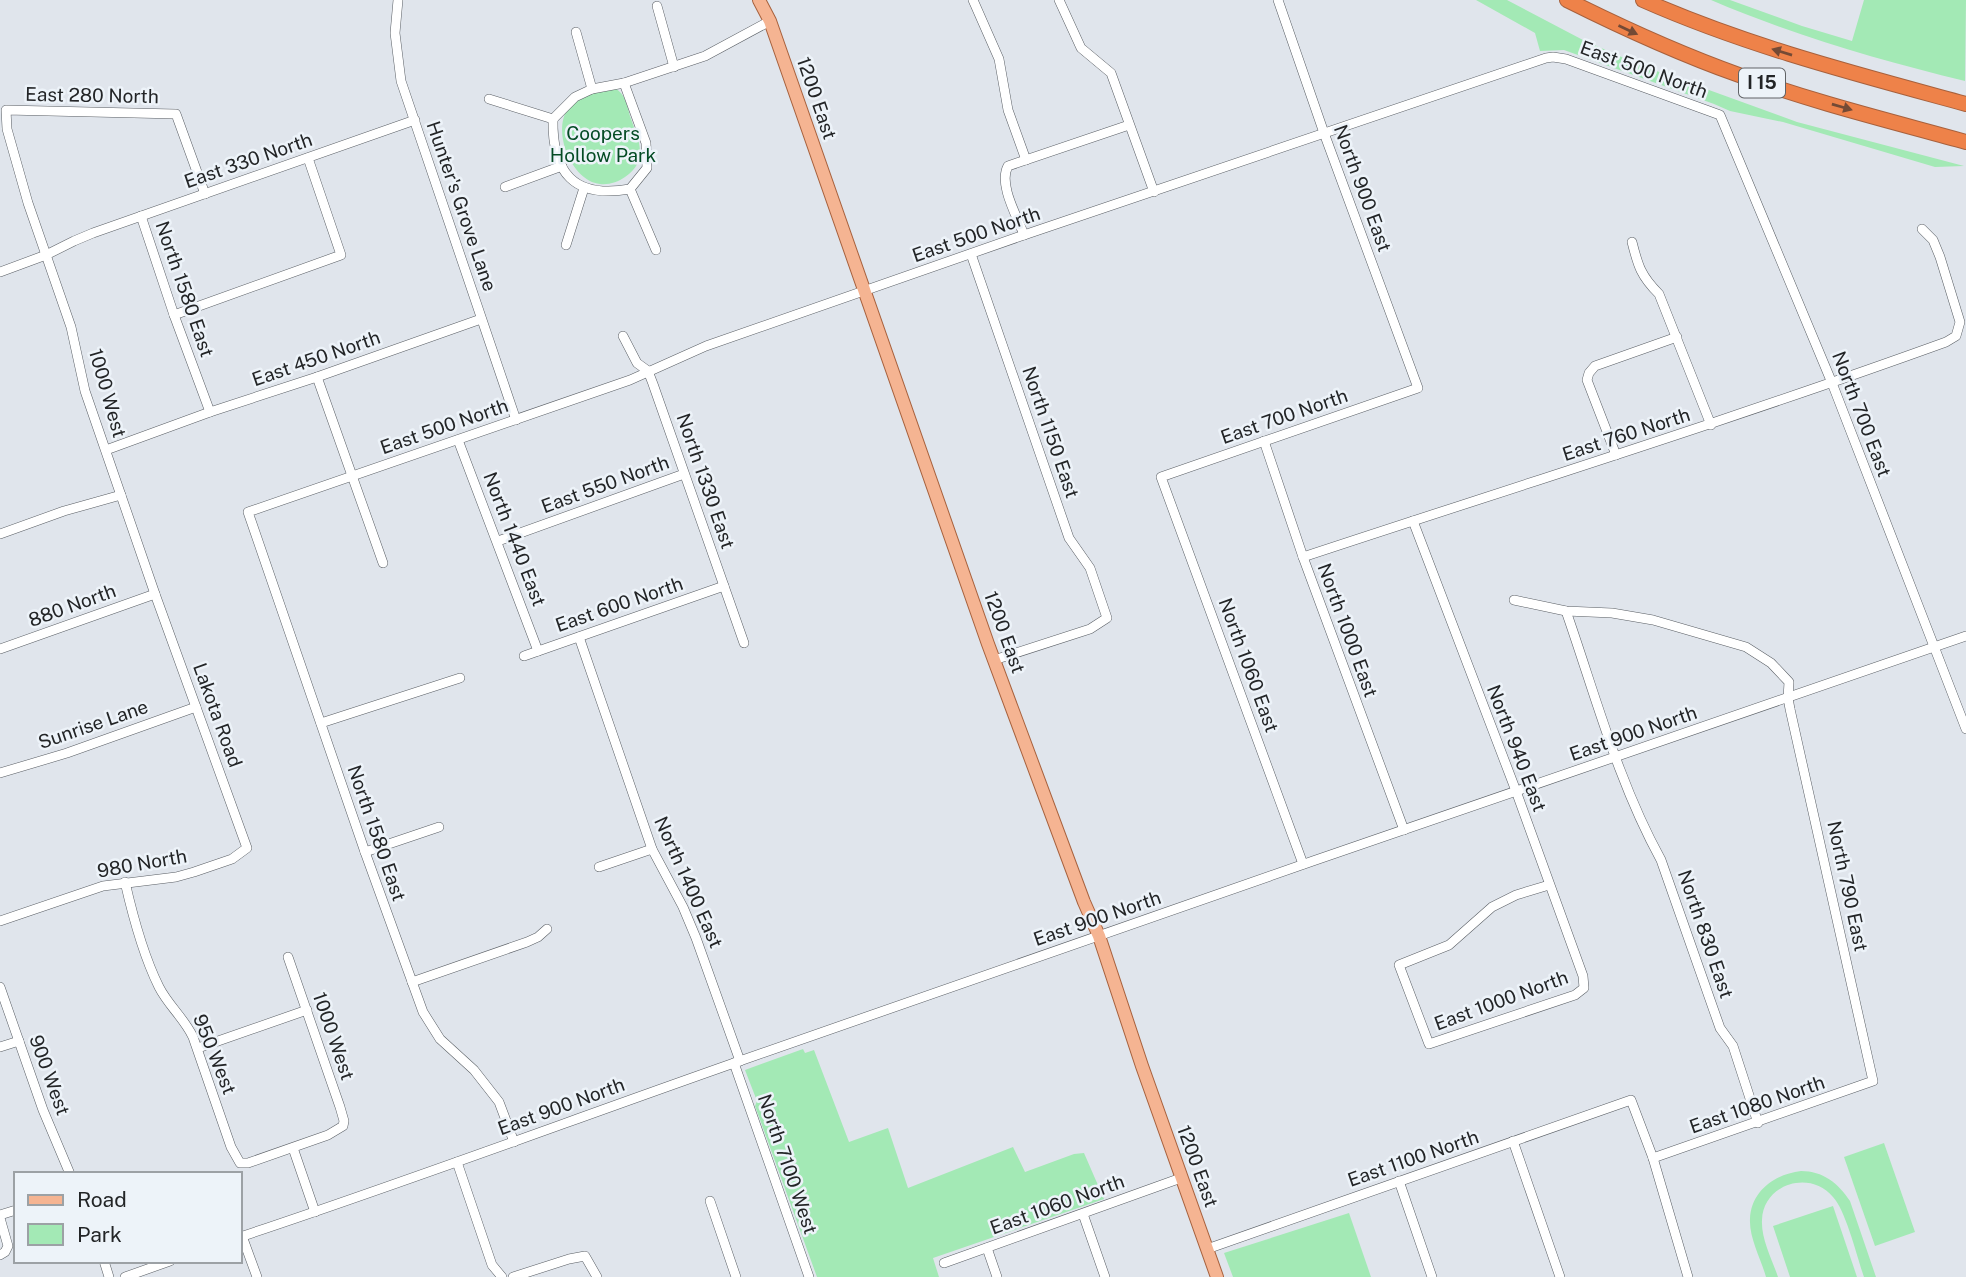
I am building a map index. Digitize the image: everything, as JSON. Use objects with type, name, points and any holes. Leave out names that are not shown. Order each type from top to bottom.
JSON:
[{"type":"highway","name":"I 15","points":[[1567,0],[1664,46],[1741,76],[1966,142]]},
{"type":"highway","name":"I 15","points":[[1643,0],[1745,41],[1832,68],[1966,104]]},
{"type":"main road","name":"1200 East","points":[[759,0],[770,21],[994,660],[1098,936],[1217,1277]]},
{"type":"street","name":"Hunter's Grove Lane","points":[[398,0],[395,33],[401,81],[516,420]]},
{"type":"street","points":[[973,0],[999,59],[1008,110],[1026,160]]},
{"type":"street","points":[[1059,0],[1081,48],[1111,74],[1154,192]]},
{"type":"street","name":"North 900 East","points":[[1278,0],[1418,388]]},
{"type":"street","points":[[657,6],[674,66]]},
{"type":"street","points":[[624,83],[646,143],[647,168],[630,189],[597,192],[584,188],[570,180],[553,140],[553,119],[575,97],[592,89],[624,83],[705,56],[770,21]]},
{"type":"street","points":[[576,32],[592,89]]},
{"type":"street","name":"East 500 North","points":[[248,512],[630,380],[706,346],[1024,235],[1553,57],[1566,59],[1720,115]]},
{"type":"street","points":[[489,99],[553,119]]},
{"type":"street","name":"East 280 North","points":[[6,110],[176,114],[205,194]]},
{"type":"street","name":"1000 West","points":[[6,110],[7,129],[28,203],[71,327],[85,391],[155,594]]},
{"type":"street","name":"North 700 East","points":[[1720,115],[1832,383],[1966,729]]},
{"type":"street","name":"East 330 North","points":[[0,272],[46,255],[93,233],[415,120]]},
{"type":"street","points":[[1024,235],[1005,184],[1008,166],[1129,125]]},
{"type":"street","points":[[174,315],[341,255],[308,158]]},
{"type":"street","points":[[505,187],[562,166]]},
{"type":"street","points":[[566,244],[584,188]]},
{"type":"street","points":[[630,189],[656,250]]},
{"type":"street","name":"North 1580 East","points":[[141,216],[210,412]]},
{"type":"street","name":"East 760 North","points":[[1303,556],[1710,425],[1945,342],[1956,336],[1959,322],[1940,257],[1933,240],[1922,229]]},
{"type":"street","points":[[1632,242],[1637,266],[1645,280],[1659,294],[1710,425]]},
{"type":"street","name":"North 1150 East","points":[[971,254],[1069,538],[1090,568],[1107,618],[1090,629],[994,660]]},
{"type":"street","name":"East 450 North","points":[[106,450],[481,319]]},
{"type":"street","name":"North 1330 East","points":[[623,336],[637,363],[648,371],[744,643]]},
{"type":"street","points":[[1616,455],[1587,380],[1589,373],[1595,366],[1606,361],[1677,337]]},
{"type":"street","points":[[317,377],[383,563]]},
{"type":"street","name":"East 700 North","points":[[1161,477],[1418,388]]},
{"type":"street","name":"North 1440 East","points":[[458,440],[538,651]]},
{"type":"street","name":"North 1000 East","points":[[1264,441],[1303,556],[1404,830]]},
{"type":"street","name":"East 550 North","points":[[498,541],[684,474]]},
{"type":"street","name":"North 1060 East","points":[[1161,477],[1303,864]]},
{"type":"street","points":[[0,534],[64,511],[121,495]]},
{"type":"street","name":"North 1580 East","points":[[248,512],[423,1012],[440,1039],[474,1070],[499,1102],[514,1142]]},
{"type":"street","name":"North 940 East","points":[[1413,521],[1516,792],[1583,976],[1584,988]]},
{"type":"street","name":"East 600 North","points":[[524,656],[724,586]]},
{"type":"street","name":"880 North","points":[[0,649],[155,594]]},
{"type":"street","name":"Lakota Road","points":[[155,594],[247,848]]},
{"type":"street","points":[[1514,600],[1566,611]]},
{"type":"street","name":"North 790 East","points":[[1566,611],[1612,613],[1653,620],[1746,647],[1771,663],[1789,682],[1788,698],[1873,1082]]},
{"type":"street","name":"North 830 East","points":[[1566,611],[1616,757],[1634,805],[1661,860],[1720,1028],[1732,1046],[1758,1123]]},
{"type":"street","name":"East 900 North","points":[[242,1236],[1303,864],[1966,636]]},
{"type":"street","name":"North 1400 East","points":[[579,637],[652,849],[696,938],[737,1062]]},
{"type":"street","points":[[321,723],[460,678]]},
{"type":"street","name":"Sunrise Lane","points":[[0,772],[67,753],[196,707]]},
{"type":"street","points":[[365,852],[439,827]]},
{"type":"street","name":"980 North","points":[[0,921],[103,886],[176,877],[194,872],[232,859],[247,848]]},
{"type":"street","points":[[599,867],[652,849]]},
{"type":"street","name":"950 West","points":[[125,882],[159,989],[187,1025],[198,1048],[231,1147],[240,1163],[248,1163],[293,1147]]},
{"type":"street","name":"East 1000 North","points":[[1549,885],[1516,895],[1492,907],[1449,945],[1399,965],[1429,1044],[1575,995],[1584,988]]},
{"type":"street","points":[[412,982],[527,942],[547,929]]},
{"type":"street","name":"1000 West","points":[[288,957],[344,1121],[339,1130],[293,1147]]},
{"type":"street","name":"900 West","points":[[0,987],[43,1110],[70,1172]]},
{"type":"street","points":[[198,1048],[307,1010]]},
{"type":"street","points":[[0,1047],[19,1041]]},
{"type":"street","name":"North 7100 West","points":[[737,1062],[809,1277]]},
{"type":"street","name":"East 1080 North","points":[[1653,1158],[1873,1082]]},
{"type":"street","name":"East 1100 North","points":[[1207,1249],[1631,1100],[1653,1158]]},
{"type":"street","points":[[1513,1141],[1560,1277]]},
{"type":"street","points":[[293,1147],[315,1212]]},
{"type":"street","points":[[1653,1158],[1688,1277]]},
{"type":"street","points":[[457,1162],[492,1265],[502,1277]]},
{"type":"street","name":"East 1060 North","points":[[944,1264],[1181,1178]]},
{"type":"street","points":[[1399,1181],[1432,1277]]},
{"type":"street","points":[[710,1201],[736,1277]]},
{"type":"street","points":[[1083,1214],[1105,1277]]},
{"type":"street","points":[[0,1217],[8,1246],[0,1255]]},
{"type":"street","points":[[242,1239],[257,1277]]},
{"type":"street","points":[[987,1248],[997,1277]]},
{"type":"street","points":[[513,1277],[585,1256],[597,1277]]},
{"type":"street","points":[[125,1277],[164,1263]]},
{"type":"green space","points":[[1476,0],[1507,0],[1583,40],[1640,65],[1797,122],[1964,166],[1935,167],[1783,122],[1730,111],[1564,50],[1540,51],[1535,33]]},
{"type":"green space","points":[[1711,0],[1730,0],[1852,41],[1864,0],[1966,0],[1965,81],[1837,46]]},
{"type":"green space","name":"Coopers Hollow Park","points":[[614,88],[626,101],[639,143],[640,157],[625,177],[613,183],[600,184],[580,174],[572,164],[563,140],[562,127],[564,116],[574,102],[590,94]]},
{"type":"green space","points":[[803,1049],[805,1053],[814,1050],[849,1142],[888,1128],[908,1188],[1013,1147],[1025,1172],[1074,1154],[1084,1153],[1104,1199],[933,1258],[939,1277],[817,1277],[755,1106],[757,1101],[745,1070]]},
{"type":"green space","points":[[1884,1143],[1915,1232],[1875,1246],[1844,1157]]},
{"type":"green space","points":[[1801,1171],[1816,1173],[1829,1179],[1850,1201],[1876,1277],[1864,1277],[1847,1223],[1833,1197],[1823,1188],[1801,1182],[1789,1184],[1779,1190],[1770,1197],[1764,1208],[1763,1234],[1778,1277],[1766,1277],[1751,1234],[1751,1209],[1766,1186],[1782,1176]]},
{"type":"green space","points":[[1833,1206],[1857,1277],[1790,1277],[1773,1226]]},
{"type":"green space","points":[[1349,1213],[1371,1277],[1233,1277],[1224,1253]]}]
